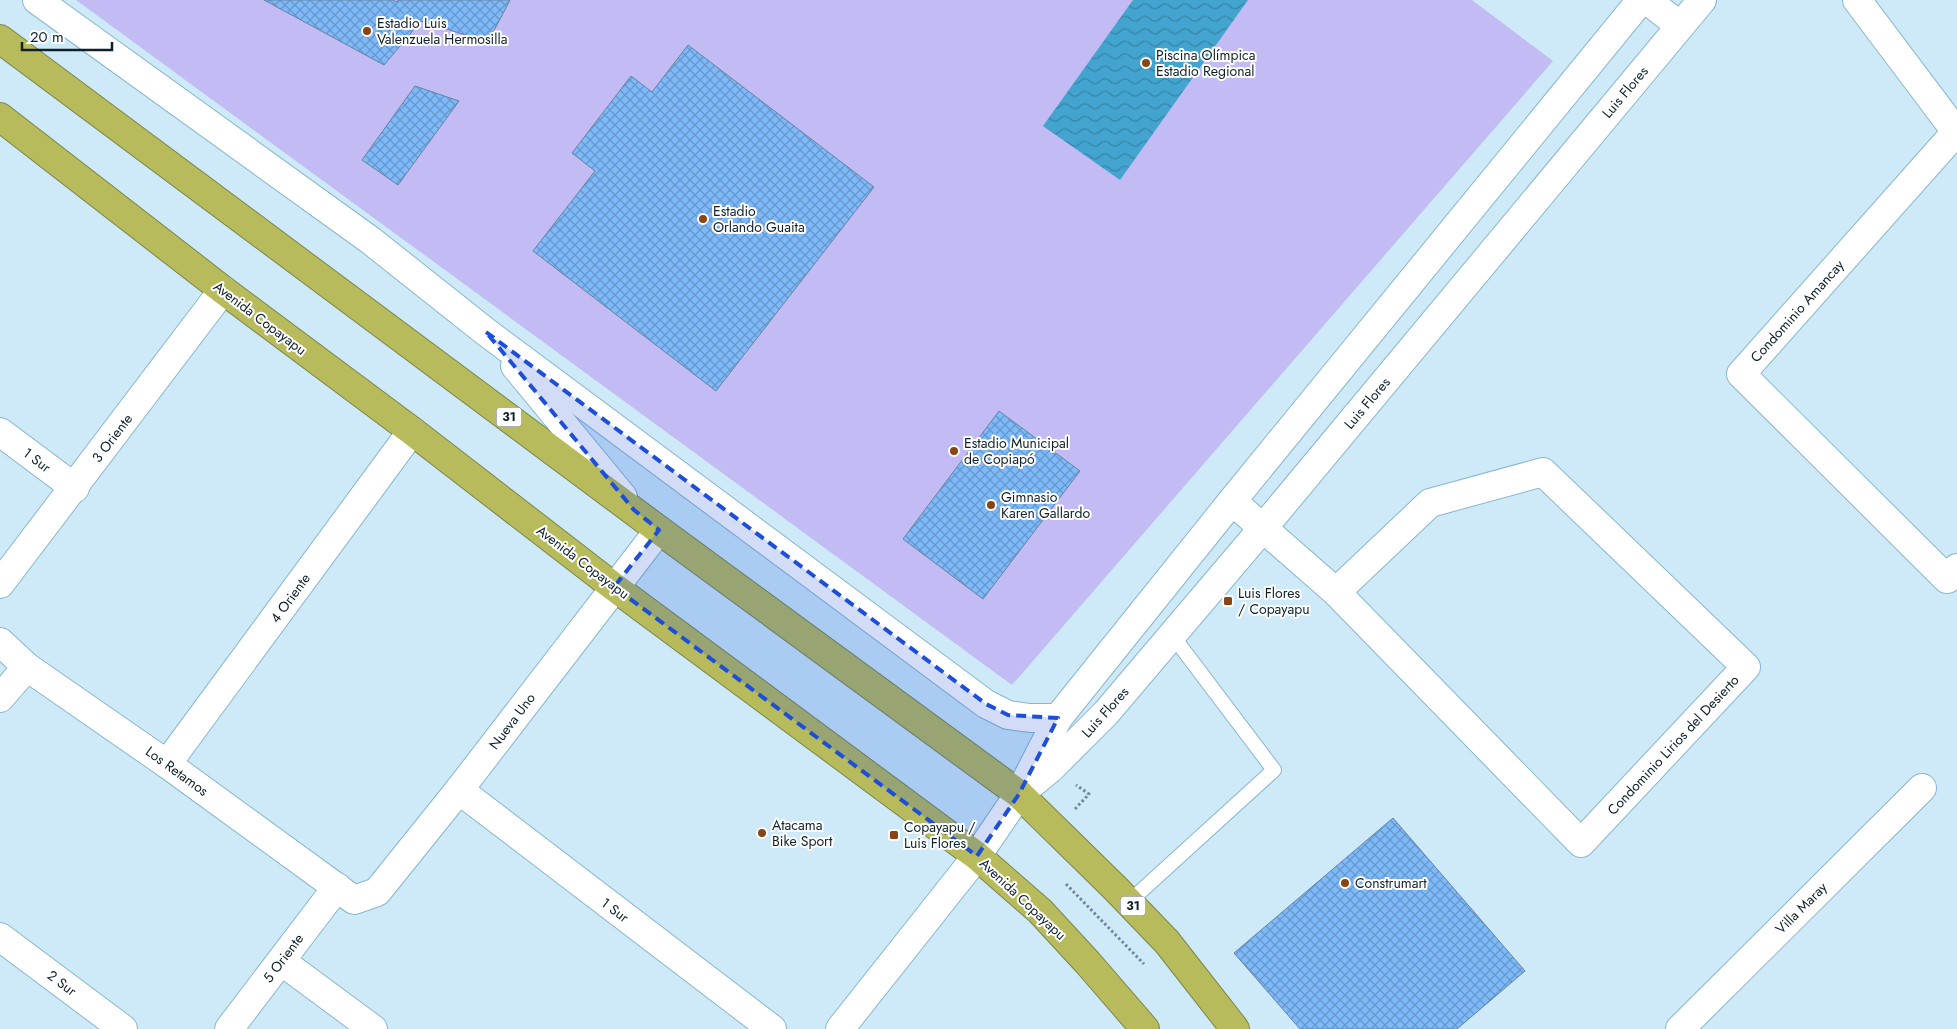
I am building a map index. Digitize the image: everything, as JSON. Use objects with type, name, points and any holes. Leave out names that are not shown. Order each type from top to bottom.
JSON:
[{"type":"highway","name":"31","points":[[0,39],[659,530],[1019,794],[1167,942],[1235,1029]]},
{"type":"highway","name":"Avenida Copayapu","points":[[0,117],[223,290],[412,431],[614,587],[977,856],[1040,911],[1140,1027]]},
{"type":"street","points":[[37,0],[370,240],[486,332],[986,704],[1008,715],[1030,718],[1058,718]]},
{"type":"street","name":"Luis Flores","points":[[840,1029],[977,856],[1019,794],[1058,718],[1232,501],[1641,0]]},
{"type":"street","points":[[1647,0],[1680,26]]},
{"type":"street","name":"Luis Flores","points":[[1019,794],[1050,769],[1106,713],[1263,528],[1702,0]]},
{"type":"street","name":"Condominio Amancay","points":[[1858,0],[1957,132],[1741,374],[1947,579],[1957,568]]},
{"type":"street","name":"3 Oriente","points":[[0,584],[75,488],[223,290]]},
{"type":"street","points":[[486,332],[634,510]]},
{"type":"street","name":"4 Oriente","points":[[168,764],[412,431]]},
{"type":"street","name":"1 Sur","points":[[0,432],[75,488]]},
{"type":"street","name":"Condominio Lirios del Desierto","points":[[1232,501],[1336,592],[1581,843],[1746,667],[1543,472],[1430,503],[1336,592]]},
{"type":"street","name":"Nueva Uno","points":[[346,894],[377,892],[459,790],[659,530]]},
{"type":"street","name":"Los Retamos","points":[[0,642],[27,667],[168,764],[346,894]]},
{"type":"street","points":[[0,698],[27,667]]},
{"type":"street","name":"Villa Maray","points":[[1680,1029],[1922,788]]},
{"type":"street","name":"1 Sur","points":[[459,790],[772,1029]]},
{"type":"street","name":"5 Oriente","points":[[229,1029],[281,961],[346,894]]},
{"type":"street","name":"2 Sur","points":[[0,937],[123,1029]]},
{"type":"street","points":[[281,961],[374,1029]]},
{"type":"lane","points":[[1129,902],[1274,770],[1172,635]]},
{"type":"highlighted area","points":[[486,332],[986,704],[1008,715],[1058,718],[1019,794],[977,856],[614,587],[659,530],[634,510]]},
{"type":"shaded area","name":"Estadio Municipal de Copiapó","points":[[76,0],[1472,0],[1553,61],[1012,685]]},
{"type":"water","name":"Piscina Olímpica Estadio Regional","points":[[1133,0],[1248,0],[1120,180],[1043,126]]},
{"type":"building","name":"Estadio Luis Valenzuela Hermosilla","points":[[264,0],[393,0],[397,2],[398,0],[510,0],[488,42],[421,21],[384,65]]},
{"type":"building","name":"Estadio Orlando Guaita","points":[[688,45],[874,187],[716,391],[533,251],[595,171],[572,153],[631,76],[652,92]]},
{"type":"building","points":[[415,86],[459,101],[398,185],[362,160]]},
{"type":"building","name":"Gimnasio Karen Gallardo","points":[[999,411],[1080,471],[983,599],[903,539]]},
{"type":"building","points":[[1393,818],[1525,971],[1457,1029],[1300,1029],[1234,953]]},
{"type":"place","name":"Estadio Luis Valenzuela Hermosilla","points":[[367,31]]},
{"type":"place","name":"Piscina Olímpica Estadio Regional","points":[[1146,63]]},
{"type":"place","name":"Estadio Orlando Guaita","points":[[703,219]]},
{"type":"place","name":"Estadio Municipal de Copiapó","points":[[954,451]]},
{"type":"place","name":"Gimnasio Karen Gallardo","points":[[991,505]]},
{"type":"place","name":"Luis Flores / Copayapu","points":[[1228,601]]},
{"type":"place","name":"Atacama Bike Sport","points":[[762,833]]},
{"type":"place","name":"Copayapu / Luis Flores","points":[[894,835]]},
{"type":"place","name":"Construmart","points":[[1345,883]]}]
